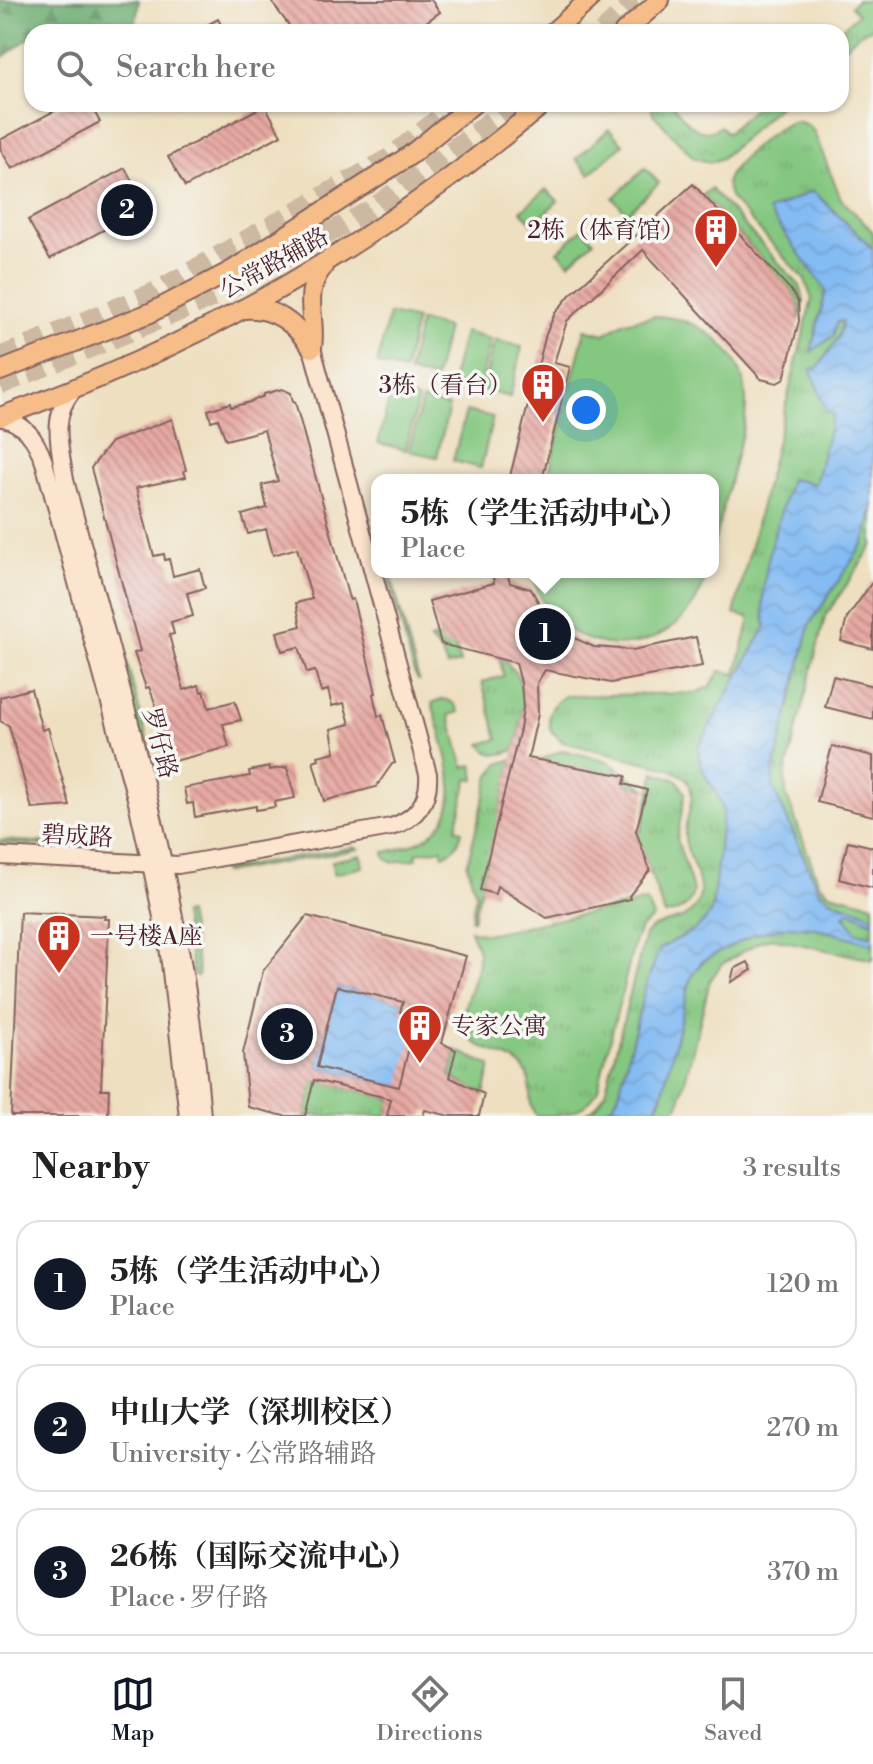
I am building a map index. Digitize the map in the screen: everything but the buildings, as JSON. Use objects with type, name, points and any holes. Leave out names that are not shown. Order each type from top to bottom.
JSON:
[{"type":"main road","points":[[562,24],[589,0]]},
{"type":"main road","points":[[633,24],[660,0]]},
{"type":"main road","name":"公常路辅路","points":[[0,371],[150,313],[231,271],[383,173],[463,112]]},
{"type":"main road","name":"公常路辅路","points":[[0,417],[73,390],[243,309],[328,262],[443,185],[533,112]]},
{"type":"main road","points":[[312,348],[310,293],[316,275],[328,262]]},
{"type":"main road","points":[[243,309],[264,310],[284,317],[312,348]]},
{"type":"main road","name":"碧成路","points":[[312,348],[371,564]]},
{"type":"main road","name":"罗仔路","points":[[73,390],[63,404],[59,417],[65,480],[150,795],[188,1116]]},
{"type":"main road","name":"罗仔路","points":[[0,417],[28,431],[44,462],[136,798],[158,864],[191,1014],[202,1116]]},
{"type":"main road","name":"碧成路","points":[[0,856],[178,865],[391,827],[415,815],[426,795],[427,769],[375,578]]},
{"type":"green space","points":[[0,0],[139,0],[135,24],[62,24],[58,21],[53,24],[24,24],[24,42],[0,59]]},
{"type":"green space","points":[[857,0],[873,0],[873,28],[860,33],[849,43],[847,24],[858,14],[851,6]]},
{"type":"green space","points":[[679,112],[699,130],[712,131],[720,126],[727,133],[750,112],[772,112],[722,158],[710,163],[693,157],[653,114]]},
{"type":"green space","points":[[797,121],[808,125],[814,132],[841,199],[873,232],[873,249],[813,191],[826,290],[811,351],[833,336],[837,322],[843,320],[838,338],[818,368],[812,369],[833,414],[791,582],[698,747],[701,766],[723,812],[712,909],[696,929],[662,947],[645,988],[618,1098],[602,1113],[581,1116],[597,1105],[605,1093],[645,935],[656,926],[688,915],[698,902],[700,893],[685,839],[691,801],[686,778],[668,768],[563,742],[551,731],[550,715],[553,707],[565,696],[695,693],[710,687],[720,671],[736,674],[750,618],[734,614],[812,299],[805,280],[731,199],[726,184],[736,166],[756,146],[779,129]]},
{"type":"green space","points":[[609,129],[623,144],[590,174],[576,159]]},
{"type":"green space","points":[[645,168],[659,183],[627,213],[613,198]]},
{"type":"green space","points":[[546,189],[558,201],[533,224],[521,211]]},
{"type":"green space","points":[[711,189],[800,286],[804,300],[799,321],[798,302],[790,289],[703,195]]},
{"type":"green space","points":[[583,228],[594,241],[569,263],[558,251]]},
{"type":"green space","points":[[389,314],[416,320],[404,371],[377,364]]},
{"type":"green space","points":[[655,316],[690,323],[719,342],[739,369],[746,405],[744,426],[719,525],[719,474],[549,474],[585,329],[604,334],[625,322]]},
{"type":"green space","points":[[420,321],[447,328],[435,379],[408,372]]},
{"type":"green space","points":[[464,332],[491,339],[479,390],[451,383]]},
{"type":"green space","points":[[495,340],[522,347],[510,397],[482,390]]},
{"type":"green space","points":[[391,392],[418,399],[406,450],[378,443]]},
{"type":"green space","points":[[422,400],[449,407],[437,457],[409,451]]},
{"type":"green space","points":[[466,411],[493,417],[481,468],[453,461]]},
{"type":"green space","points":[[873,507],[873,545],[825,617],[785,776],[786,794],[819,883],[830,893],[873,904],[873,918],[820,892],[774,790],[772,777],[810,624],[864,542]]},
{"type":"green space","points":[[389,578],[392,578],[419,681],[414,673]]},
{"type":"green space","points":[[534,578],[705,578],[694,604],[673,626],[647,640],[619,645],[591,640],[565,627],[545,604]]},
{"type":"green space","points":[[107,598],[110,600],[149,746],[141,737]]},
{"type":"green space","points":[[439,637],[456,647],[460,663],[447,666],[441,652],[430,640]]},
{"type":"green space","points":[[499,658],[518,678],[523,708],[515,750],[496,754],[488,752],[481,744],[498,739],[482,682],[504,676]]},
{"type":"green space","points":[[443,699],[453,703],[459,712],[449,715],[464,767],[473,765],[475,780],[468,779],[456,829],[462,831],[461,835],[453,849],[443,855],[441,849],[416,853],[417,859],[392,862],[385,858],[384,852],[414,844],[435,831],[446,815],[451,797],[450,776],[432,703]]},
{"type":"green space","points":[[563,750],[607,761],[647,790],[624,784],[625,776],[537,761]]},
{"type":"green space","points":[[513,759],[473,920],[476,894],[467,865],[490,775],[499,764]]},
{"type":"green space","points":[[655,772],[677,780],[685,793],[677,839],[693,890],[684,908],[665,915],[636,831],[641,831]]},
{"type":"green space","points":[[0,840],[91,845],[91,848],[0,843]]},
{"type":"green space","points":[[354,847],[360,849],[223,873],[222,870]]},
{"type":"green space","points":[[361,855],[363,867],[334,874],[332,861]]},
{"type":"green space","points":[[647,901],[653,918],[641,928],[635,940],[597,1092],[578,1110],[536,1116],[525,1071],[520,1065],[473,1041],[464,1027],[464,1010],[478,963],[477,948],[470,930],[486,934]]},
{"type":"green space","points":[[851,911],[873,922],[873,936],[857,932],[846,920],[846,913]]},
{"type":"green space","points":[[188,913],[197,977],[193,974],[183,914]]},
{"type":"green space","points":[[789,926],[816,928],[873,944],[873,960],[771,938],[721,965],[710,981],[679,1105],[665,1116],[648,1116],[661,1099],[691,977],[709,958],[734,942]]},
{"type":"green space","points":[[456,1050],[491,1066],[484,1094],[450,1077]]},
{"type":"green space","points":[[314,1080],[391,1099],[387,1116],[305,1116]]},
{"type":"water","points":[[813,191],[873,249],[873,507],[864,542],[810,624],[772,777],[774,790],[817,887],[830,899],[873,918],[873,922],[850,911],[844,916],[857,932],[873,936],[873,944],[816,928],[789,926],[755,934],[702,961],[691,977],[656,1109],[648,1116],[598,1116],[614,1104],[619,1093],[645,988],[659,950],[696,929],[712,909],[723,812],[701,766],[698,747],[766,626],[763,609],[766,571],[790,479],[815,484],[833,414],[826,411],[811,369],[818,368],[838,338],[843,321],[837,322],[833,336],[811,352],[826,290],[768,211]]},
{"type":"water","points":[[337,986],[403,1002],[400,1011],[431,1019],[399,1087],[317,1067]]},
{"type":"tunnel","points":[[610,24],[636,0]]},
{"type":"tunnel","points":[[0,357],[155,292],[388,159],[447,112]]},
{"type":"tunnel","points":[[0,385],[214,297],[372,209],[503,112]]},
{"type":"place","name":"中山大学（深圳校区）","points":[[127,210]]},
{"type":"place","name":"2栋（体育馆）","points":[[716,269]]},
{"type":"place","name":"3栋（看台）","points":[[543,424]]},
{"type":"place","name":"5栋（学生活动中心）","points":[[545,634]]},
{"type":"place","name":"一号楼A座","points":[[59,975]]},
{"type":"place","name":"26栋（国际交流中心）","points":[[287,1034]]},
{"type":"place","name":"专家公寓","points":[[420,1065]]}]
